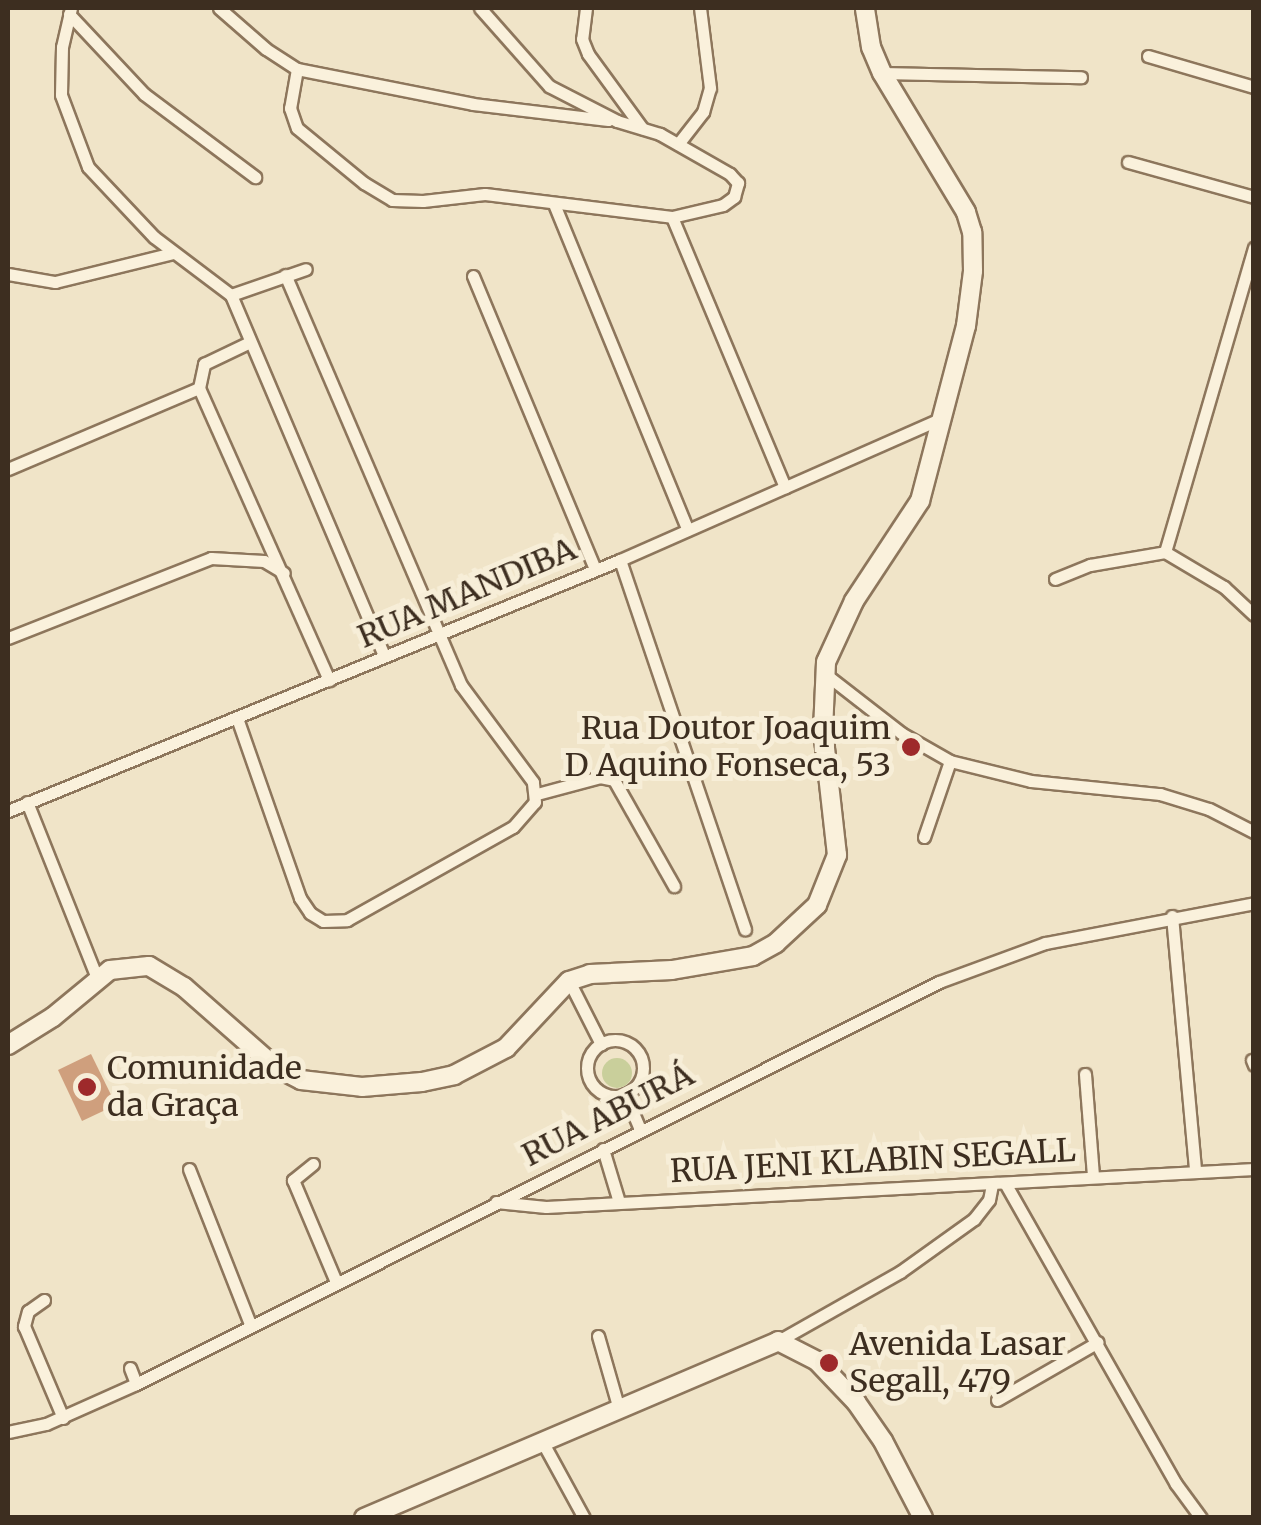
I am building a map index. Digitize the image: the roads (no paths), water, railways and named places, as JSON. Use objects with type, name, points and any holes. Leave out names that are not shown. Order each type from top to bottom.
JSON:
[{"type":"street","points":[[218,8],[266,50],[297,69],[473,104],[642,128],[678,144],[734,178],[737,191],[730,201],[672,218],[484,194],[408,202],[382,194],[297,128],[290,108],[297,69]]},
{"type":"street","points":[[480,8],[548,86],[617,122]]},
{"type":"street","points":[[586,8],[582,39],[588,54],[642,128]]},
{"type":"street","points":[[678,144],[704,112],[710,88],[700,8]]},
{"type":"street","points":[[8,1046],[53,1017],[97,978],[122,966],[149,966],[184,987],[285,1072],[301,1080],[362,1087],[422,1082],[486,1062],[519,1036],[569,981],[590,974],[672,970],[753,956],[776,943],[817,905],[837,855],[823,732],[824,673],[835,637],[854,601],[920,500],[945,417],[974,270],[972,232],[950,180],[882,72],[871,46],[865,8]]},
{"type":"street","points":[[70,10],[144,94],[255,177]]},
{"type":"street","points":[[70,10],[60,70],[61,96],[71,131],[88,167],[106,190],[173,253],[232,295],[384,656]]},
{"type":"street","points":[[1148,56],[1254,87]]},
{"type":"street","points":[[882,72],[1080,76]]},
{"type":"street","points":[[1128,162],[1254,197]]},
{"type":"street","points":[[554,204],[688,530]]},
{"type":"street","points":[[672,218],[785,487]]},
{"type":"street","points":[[1164,552],[1254,248]]},
{"type":"street","points":[[8,274],[54,282],[173,253]]},
{"type":"street","points":[[232,295],[306,269]]},
{"type":"street","points":[[238,718],[300,898],[310,913],[323,920],[347,920],[513,827],[532,809],[537,794],[520,763],[468,697],[438,635],[286,275]]},
{"type":"street","points":[[473,276],[595,569]]},
{"type":"street","points":[[250,342],[204,364],[198,388],[329,680]]},
{"type":"street","points":[[8,469],[198,388]]},
{"type":"street","name":"RUA MANDIBA","points":[[8,811],[620,560],[945,417]]},
{"type":"street","points":[[1054,579],[1090,565],[1164,552],[1224,586],[1254,615]]},
{"type":"street","points":[[8,638],[211,558],[264,561],[284,573]]},
{"type":"street","points":[[620,560],[745,929]]},
{"type":"street","points":[[824,673],[901,734],[950,761],[1031,781],[1160,794],[1209,809],[1254,832]]},
{"type":"street","points":[[924,837],[950,761]]},
{"type":"street","points":[[537,794],[600,778],[614,780],[621,785],[674,886]]},
{"type":"street","points":[[27,802],[97,978]]},
{"type":"street","name":"RUA ABURÁ","points":[[8,1432],[62,1418],[136,1384],[640,1130],[991,960],[1172,916],[1254,903]]},
{"type":"street","points":[[1172,916],[1195,1170]]},
{"type":"street","points":[[569,981],[601,1044]]},
{"type":"street","points":[[626,1042],[642,1060],[638,1084],[625,1094],[608,1096],[589,1080],[590,1056],[601,1044],[626,1042]]},
{"type":"street","points":[[1085,1074],[1094,1176]]},
{"type":"street","points":[[625,1094],[640,1130]]},
{"type":"street","points":[[603,1149],[619,1202]]},
{"type":"street","points":[[312,1164],[292,1180],[336,1282]]},
{"type":"street","name":"RUA JENI KLABIN SEGALL","points":[[496,1202],[546,1207],[1254,1168]]},
{"type":"street","points":[[189,1169],[251,1326]]},
{"type":"street","points":[[376,1515],[778,1341],[900,1272],[974,1219],[999,1184],[1098,1342],[1176,1484],[1201,1518]]},
{"type":"street","points":[[44,1300],[28,1311],[24,1326],[62,1418]]},
{"type":"street","points":[[598,1336],[619,1409]]},
{"type":"street","points":[[778,1341],[817,1361],[856,1402],[892,1456],[923,1518]]},
{"type":"street","points":[[997,1400],[1098,1342]]},
{"type":"street","points":[[130,1368],[136,1384]]},
{"type":"street","points":[[544,1442],[584,1518]]},
{"type":"place","name":"Rua Doutor Joaquim D Aquino Fonseca, 53","points":[[911,747]]},
{"type":"place","name":"Comunidade da Graça","points":[[87,1087]]},
{"type":"place","name":"Avenida Lasar Segall, 479","points":[[829,1363]]}]
